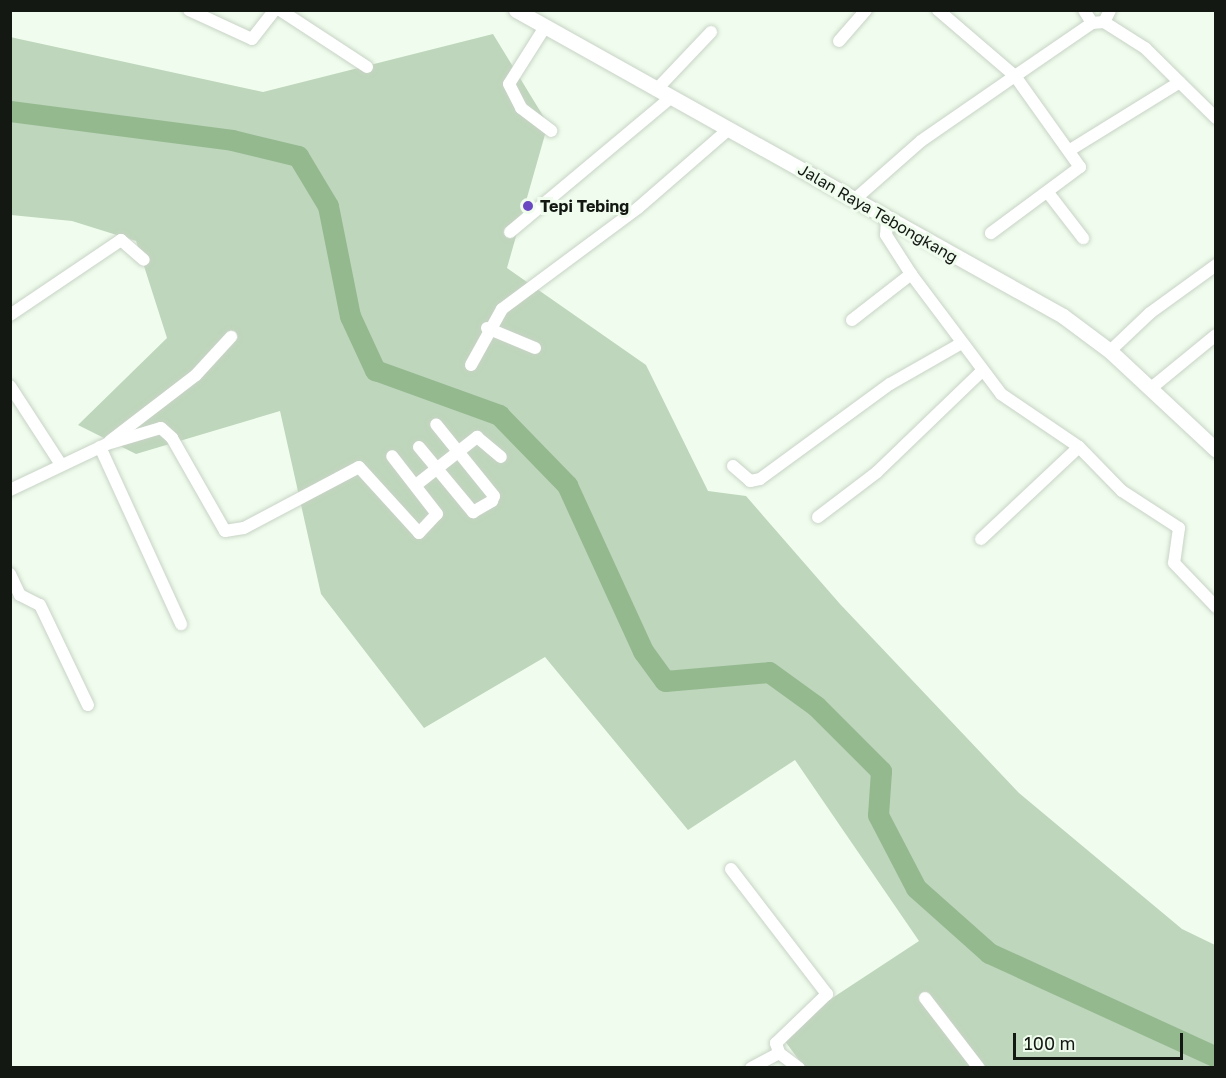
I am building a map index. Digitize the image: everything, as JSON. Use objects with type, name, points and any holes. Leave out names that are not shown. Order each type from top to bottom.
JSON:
[{"type":"main road","name":"Jalan Raya Tebongkang","points":[[516,10],[1063,316],[1110,351],[1215,450]]},
{"type":"street","points":[[189,10],[215,16],[256,39],[275,10]]},
{"type":"street","points":[[280,10],[367,67]]},
{"type":"street","points":[[839,41],[866,10]]},
{"type":"street","points":[[938,10],[1015,76],[1070,150],[1079,170],[1049,194],[991,233]]},
{"type":"street","points":[[1084,10],[1102,19],[1145,48],[1215,118]]},
{"type":"street","points":[[854,200],[921,141],[1102,19]]},
{"type":"street","points":[[545,27],[509,84],[521,108],[551,131]]},
{"type":"street","points":[[656,90],[711,32]]},
{"type":"street","points":[[1070,150],[1180,82]]},
{"type":"street","points":[[510,232],[670,98]]},
{"type":"street","points":[[471,365],[487,328],[510,302],[638,208],[729,129]]},
{"type":"street","points":[[1049,194],[1083,238]]},
{"type":"street","points":[[887,218],[886,235],[960,344],[982,371],[1005,398],[1080,447],[1122,491],[1179,528],[1174,563],[1215,607]]},
{"type":"street","points":[[10,315],[120,240],[144,260]]},
{"type":"street","points":[[1110,351],[1150,313],[1215,265]]},
{"type":"street","points":[[852,320],[911,274]]},
{"type":"street","points":[[487,328],[535,348]]},
{"type":"street","points":[[1150,389],[1215,335]]},
{"type":"street","points":[[103,446],[196,375],[231,337]]},
{"type":"street","points":[[733,466],[750,481],[760,478],[890,384],[960,344]]},
{"type":"street","points":[[818,517],[878,472],[982,371]]},
{"type":"street","points":[[10,386],[60,463]]},
{"type":"street","points":[[419,447],[473,512],[481,511],[494,496],[436,424]]},
{"type":"street","points":[[10,490],[60,463],[103,446],[166,430],[222,526],[232,532],[359,467],[419,533],[437,513],[392,456]]},
{"type":"street","points":[[416,485],[437,471],[477,437],[501,457]]},
{"type":"street","points":[[103,446],[181,624]]},
{"type":"street","points":[[981,539],[1080,447]]},
{"type":"street","points":[[10,574],[20,595],[40,605],[88,705]]},
{"type":"street","points":[[731,869],[827,994],[776,1043],[779,1053],[799,1068]]},
{"type":"street","points":[[925,998],[979,1068]]},
{"type":"street","points":[[751,1068],[779,1053]]},
{"type":"green space","points":[[493,34],[548,124],[507,268],[646,365],[708,491],[746,496],[840,604],[1019,793],[1182,929],[1215,945],[1215,1067],[804,1067],[779,1033],[919,941],[795,760],[688,830],[545,657],[424,728],[321,594],[280,411],[136,454],[78,425],[167,338],[136,241],[72,221],[11,215],[10,37],[263,92]]},
{"type":"waterway","points":[[10,111],[232,140],[298,156],[328,206],[350,316],[375,370],[499,415],[567,485],[643,651],[665,681],[769,672],[816,706],[881,771],[878,815],[916,888],[989,953],[1216,1057]]},
{"type":"place","name":"Tepi Tebing","points":[[528,206]]}]
